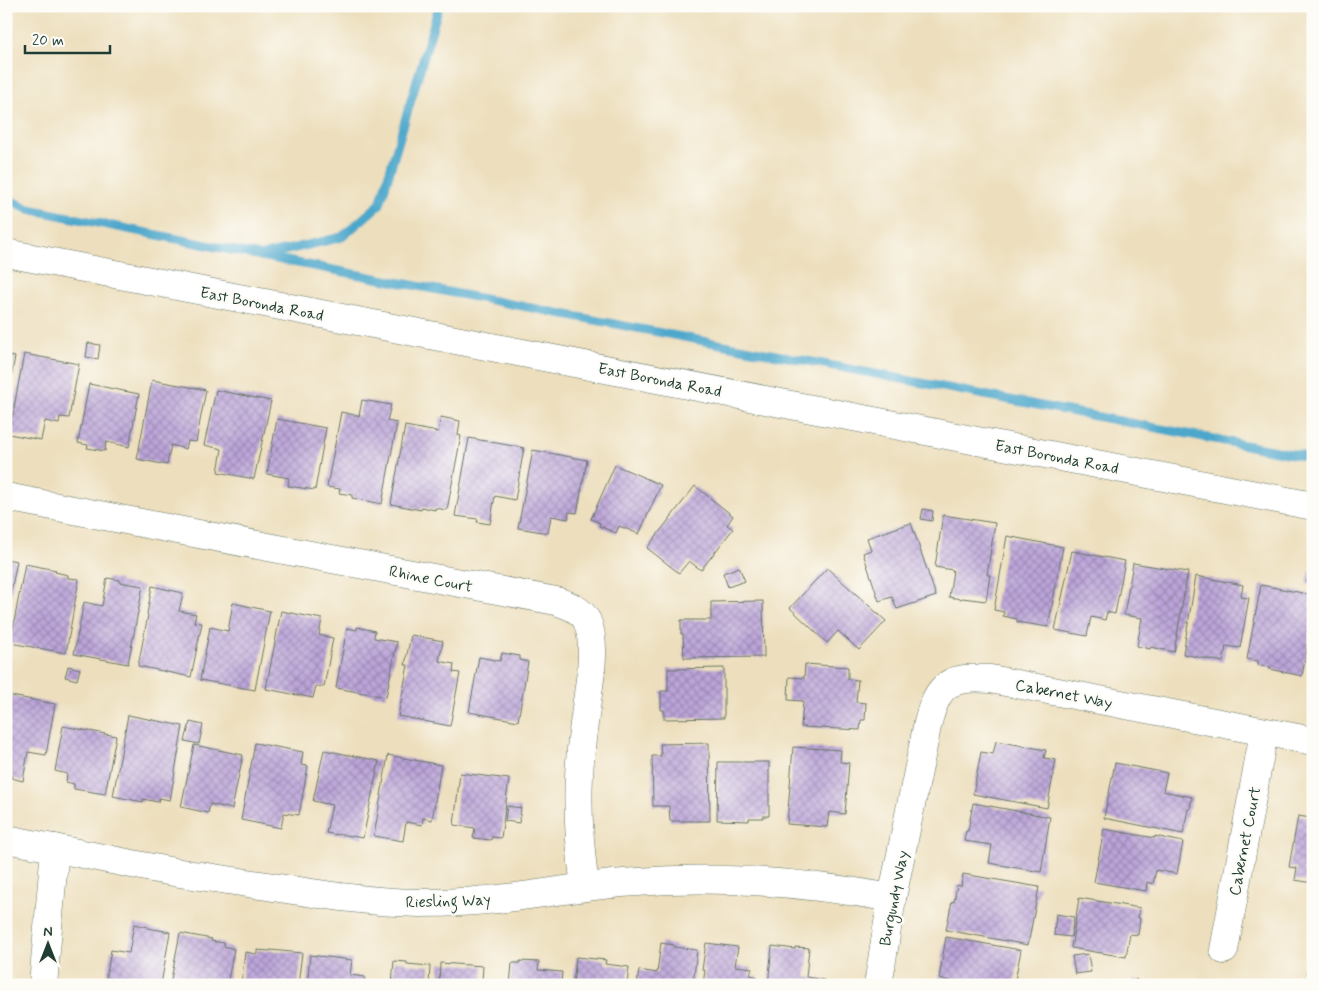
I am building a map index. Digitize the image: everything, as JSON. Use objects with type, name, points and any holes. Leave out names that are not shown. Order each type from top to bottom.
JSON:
[{"type":"street","name":"East Boronda Road","points":[[6,253],[1313,506]]},
{"type":"street","name":"Rhine Court","points":[[6,497],[571,605],[587,620],[592,637],[592,655],[581,741],[579,776],[578,815],[585,887]]},
{"type":"street","name":"Cabernet Way","points":[[911,812],[931,709],[941,691],[959,679],[990,679],[1313,741]]},
{"type":"street","name":"Cabernet Court","points":[[1224,950],[1264,732]]},
{"type":"street","name":"Burgundy Way","points":[[878,985],[892,898],[911,812]]},
{"type":"street","name":"Riesling Way","points":[[6,839],[173,872],[369,901],[418,903],[468,902],[585,887],[692,879],[747,880],[805,885],[892,898]]},
{"type":"street","points":[[43,985],[56,848]]},
{"type":"building","points":[[88,343],[100,345],[98,359],[86,357]]},
{"type":"building","points":[[24,354],[79,364],[69,418],[60,417],[59,424],[45,421],[41,440],[9,434]]},
{"type":"building","points":[[6,355],[15,357],[7,398],[6,398]]},
{"type":"building","points":[[152,380],[206,390],[196,442],[188,441],[186,449],[171,445],[167,465],[137,459]]},
{"type":"building","points":[[89,384],[139,394],[129,447],[106,442],[105,451],[87,448],[88,445],[78,443]]},
{"type":"building","points":[[216,390],[271,401],[254,479],[218,472],[222,449],[204,445]]},
{"type":"building","points":[[362,400],[391,405],[387,421],[397,423],[382,504],[352,498],[352,495],[339,493],[340,489],[327,487],[341,412],[359,416]]},
{"type":"building","points":[[441,417],[460,421],[458,435],[461,436],[447,510],[422,507],[421,510],[391,504],[405,426],[438,432]]},
{"type":"building","points":[[277,419],[326,428],[315,490],[288,486],[289,478],[267,474]]},
{"type":"building","points":[[469,438],[524,448],[515,500],[495,496],[490,524],[477,522],[478,519],[455,516]]},
{"type":"building","points":[[533,450],[587,460],[577,513],[569,512],[568,519],[551,516],[548,533],[518,528]]},
{"type":"building","points":[[615,465],[661,485],[639,534],[619,526],[616,533],[599,526],[600,523],[591,519]]},
{"type":"building","points":[[695,486],[733,516],[727,525],[733,529],[701,570],[689,561],[679,573],[647,548]]},
{"type":"building","points":[[923,509],[933,511],[932,521],[921,519]]},
{"type":"building","points":[[943,515],[995,523],[987,575],[990,575],[986,601],[949,597],[953,570],[935,567]]},
{"type":"building","points":[[911,523],[936,596],[897,609],[892,597],[879,601],[863,553],[871,550],[867,538]]},
{"type":"building","points":[[1007,536],[1063,547],[1048,627],[1017,622],[1017,619],[1003,616],[1004,612],[994,610]]},
{"type":"building","points":[[1072,551],[1125,561],[1115,614],[1107,612],[1105,620],[1091,617],[1087,636],[1055,630]]},
{"type":"building","points":[[6,559],[17,561],[7,612],[6,612]]},
{"type":"building","points":[[1133,563],[1188,572],[1174,652],[1137,646],[1142,618],[1124,615]]},
{"type":"building","points":[[25,564],[56,570],[55,572],[68,575],[68,578],[79,579],[66,653],[10,643]]},
{"type":"building","points":[[739,567],[745,581],[728,587],[723,573]]},
{"type":"building","points":[[827,568],[886,621],[859,650],[838,631],[827,643],[790,608]]},
{"type":"building","points":[[1310,570],[1313,570],[1313,584],[1307,583]]},
{"type":"building","points":[[1196,576],[1243,585],[1241,597],[1249,598],[1240,648],[1226,646],[1223,662],[1183,654]]},
{"type":"building","points":[[107,578],[143,586],[128,664],[74,654],[84,602],[102,606]]},
{"type":"building","points":[[1261,585],[1313,595],[1313,616],[1302,676],[1270,669],[1271,667],[1258,665],[1258,661],[1247,659]]},
{"type":"building","points":[[152,586],[183,593],[179,611],[196,614],[194,622],[202,623],[191,677],[138,666]]},
{"type":"building","points":[[763,601],[764,657],[684,658],[681,620],[711,620],[711,602]]},
{"type":"building","points":[[233,603],[270,611],[255,690],[200,680],[210,627],[228,631]]},
{"type":"building","points":[[281,611],[322,619],[319,635],[333,638],[324,687],[316,686],[313,698],[266,689]]},
{"type":"building","points":[[357,627],[375,631],[374,638],[397,642],[386,697],[336,688],[347,628],[357,630]]},
{"type":"building","points":[[411,635],[443,641],[439,661],[454,664],[453,672],[460,673],[450,726],[398,716],[408,665],[405,665]]},
{"type":"building","points":[[502,653],[520,656],[520,660],[528,662],[518,721],[469,712],[479,657],[500,661]]},
{"type":"building","points":[[1313,663],[1313,678],[1309,677]]},
{"type":"building","points":[[805,664],[848,667],[848,679],[858,680],[856,702],[866,703],[865,720],[861,720],[860,730],[801,727],[803,701],[788,700],[789,677],[804,678]]},
{"type":"building","points":[[68,666],[80,669],[77,680],[65,677]]},
{"type":"building","points":[[724,668],[724,718],[664,719],[664,710],[661,710],[661,691],[668,691],[668,669]]},
{"type":"building","points":[[6,695],[55,704],[46,755],[28,752],[23,781],[6,775]]},
{"type":"building","points":[[128,715],[183,726],[170,800],[159,798],[158,802],[143,799],[143,802],[113,796]]},
{"type":"building","points":[[190,722],[203,725],[199,744],[185,741]]},
{"type":"building","points":[[63,726],[116,736],[105,794],[74,789],[74,784],[66,782],[67,774],[55,771]]},
{"type":"building","points":[[996,741],[1046,750],[1044,758],[1056,760],[1047,808],[973,794],[981,752],[993,754]]},
{"type":"building","points":[[255,743],[303,752],[301,765],[308,766],[299,815],[284,813],[281,828],[241,820]]},
{"type":"building","points":[[709,743],[710,821],[670,821],[669,806],[653,806],[652,756],[661,756],[660,744]]},
{"type":"building","points":[[194,745],[243,755],[232,809],[210,804],[208,813],[181,807]]},
{"type":"building","points":[[793,747],[841,750],[840,762],[849,763],[845,814],[829,812],[827,827],[787,824]]},
{"type":"building","points":[[324,750],[379,761],[363,838],[326,833],[332,805],[313,801]]},
{"type":"building","points":[[388,755],[441,765],[432,820],[423,818],[422,825],[406,822],[403,841],[374,836]]},
{"type":"building","points":[[718,762],[769,762],[769,816],[749,818],[749,821],[717,820]]},
{"type":"building","points":[[1115,763],[1167,773],[1163,791],[1192,797],[1183,834],[1104,818]]},
{"type":"building","points":[[460,773],[509,779],[501,838],[492,837],[491,840],[473,838],[475,828],[454,825]]},
{"type":"building","points":[[973,803],[1050,817],[1041,872],[989,863],[992,845],[964,841],[966,831],[968,831]]},
{"type":"building","points":[[507,806],[521,808],[519,823],[505,821]]},
{"type":"building","points":[[1312,812],[1313,883],[1295,880],[1297,868],[1289,867],[1298,816],[1311,818]]},
{"type":"building","points":[[1104,829],[1183,842],[1177,874],[1156,870],[1153,884],[1147,882],[1146,891],[1094,882]]},
{"type":"building","points":[[963,874],[1039,887],[1028,945],[946,930],[952,901],[954,902],[957,885],[961,886]]},
{"type":"building","points":[[1079,898],[1140,908],[1138,935],[1130,934],[1126,957],[1071,948]]},
{"type":"building","points":[[1056,914],[1074,917],[1071,937],[1054,935]]},
{"type":"building","points":[[134,924],[170,932],[161,985],[105,985],[111,950],[129,953]]},
{"type":"building","points":[[180,933],[212,939],[211,941],[224,943],[224,946],[234,949],[227,985],[170,985]]},
{"type":"building","points":[[946,937],[1021,950],[1014,985],[950,985],[951,981],[939,979]]},
{"type":"building","points":[[661,943],[697,950],[693,985],[637,985],[639,970],[657,973]]},
{"type":"building","points":[[706,943],[738,947],[735,966],[752,968],[750,975],[758,977],[757,985],[703,985],[705,970],[702,970]]},
{"type":"building","points":[[772,946],[795,949],[795,947],[809,948],[806,977],[824,980],[823,985],[768,985]]},
{"type":"building","points":[[257,950],[302,953],[298,985],[241,985],[245,952],[257,954]]},
{"type":"building","points":[[1313,953],[1313,974],[1306,973]]},
{"type":"building","points":[[1088,954],[1091,972],[1075,974],[1072,956]]},
{"type":"building","points":[[310,955],[352,960],[350,975],[365,977],[364,985],[307,985]]},
{"type":"building","points":[[576,957],[606,960],[605,964],[629,967],[627,985],[573,985]]},
{"type":"building","points":[[394,961],[430,966],[429,985],[392,985]]},
{"type":"building","points":[[520,961],[539,962],[538,970],[562,972],[561,985],[510,985],[512,963],[520,963]]},
{"type":"building","points":[[440,963],[483,966],[482,981],[495,982],[495,985],[439,985]]},
{"type":"building","points":[[1136,979],[1141,985],[1129,985]]},
{"type":"waterway","points":[[6,198],[29,209],[261,256],[342,237],[380,204],[439,6]]},
{"type":"waterway","points":[[261,256],[1313,458]]}]
